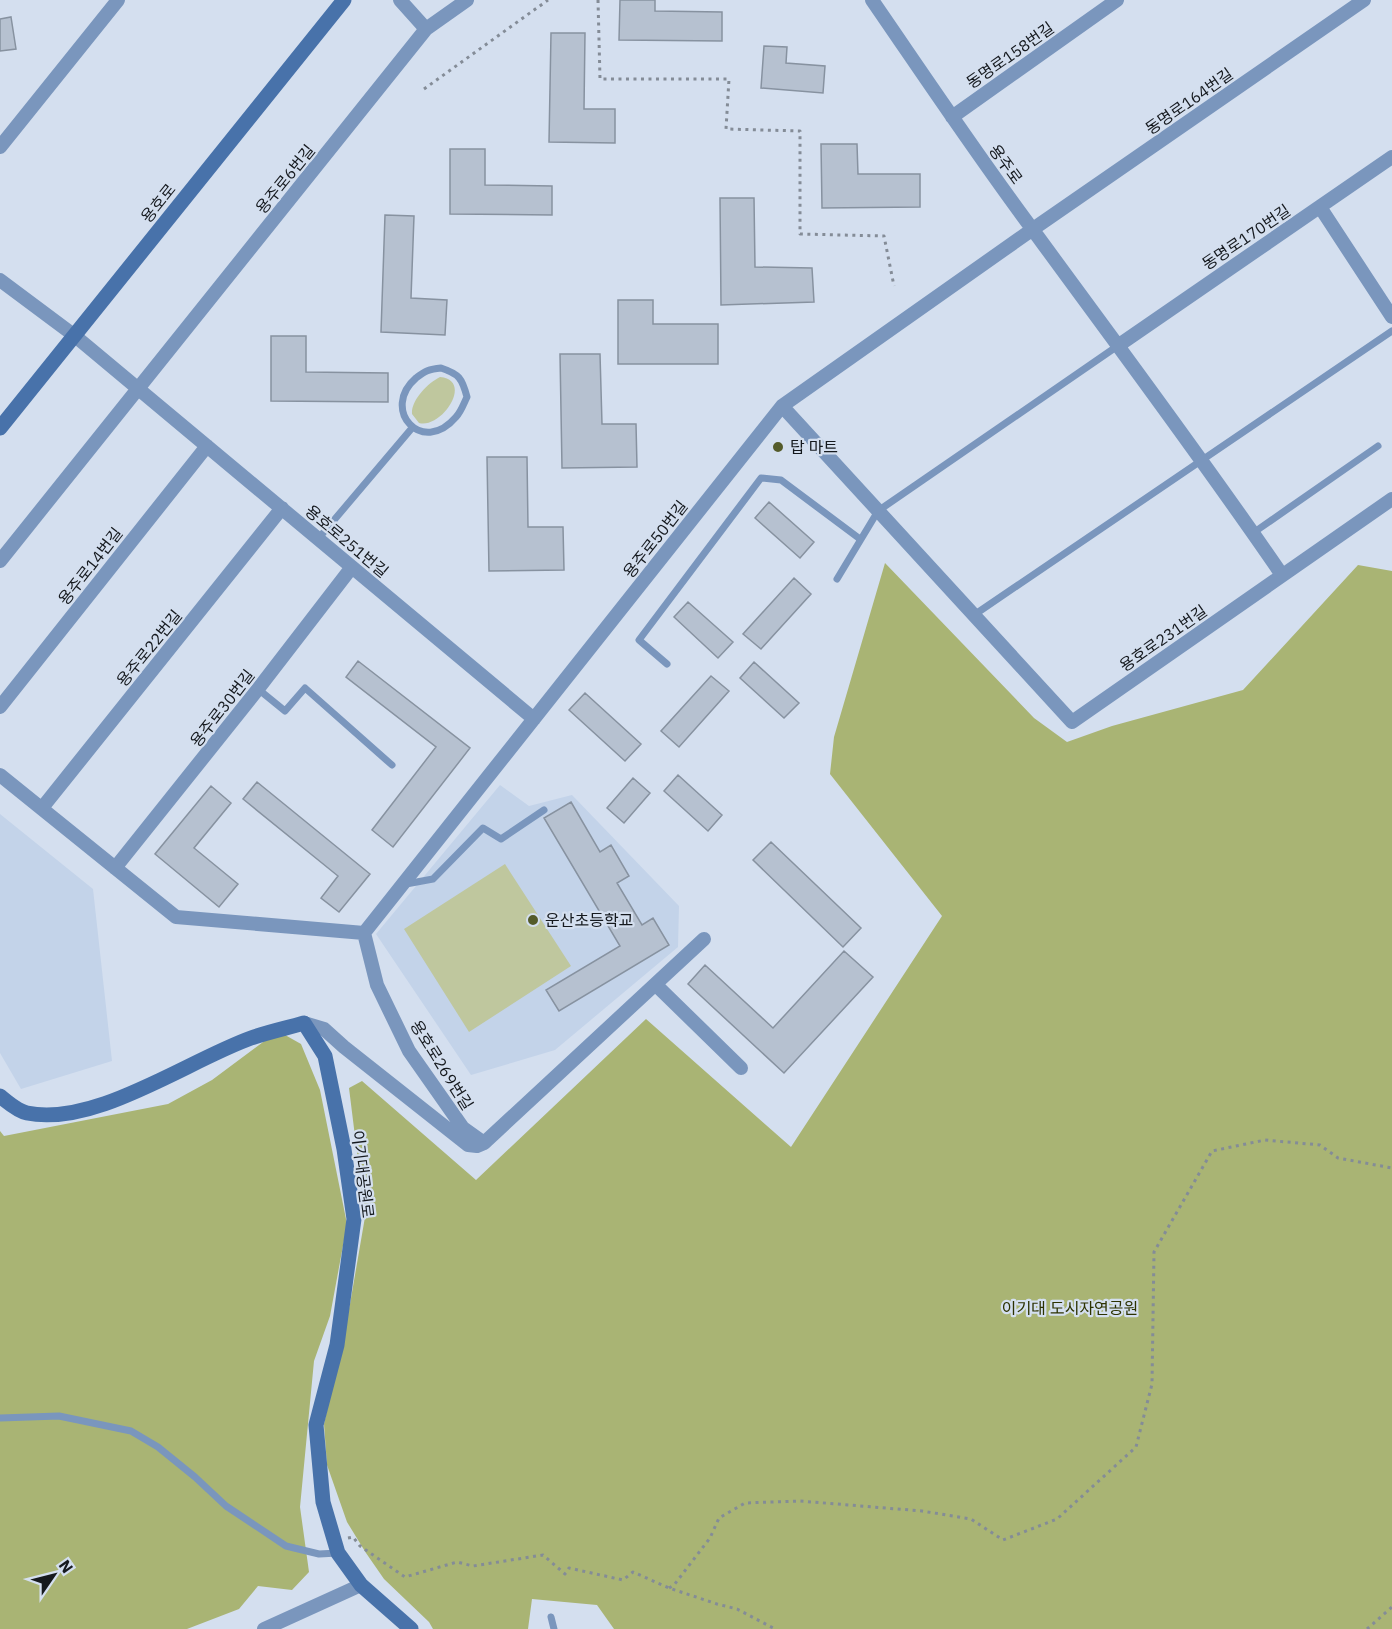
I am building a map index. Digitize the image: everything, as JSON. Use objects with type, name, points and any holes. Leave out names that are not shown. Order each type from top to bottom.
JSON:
[{"type":"street","points":[[0,147],[118,0]]},
{"type":"street","name":"용호로","points":[[0,428],[344,0]]},
{"type":"street","points":[[400,0],[426,28]]},
{"type":"street","name":"용주로6번길","points":[[138,388],[426,28],[467,0]]},
{"type":"street","name":"용주로","points":[[872,0],[952,117],[1203,459],[1282,576]]},
{"type":"street","name":"동명로158번길","points":[[952,117],[1117,0]]},
{"type":"street","name":"동명로164번길","points":[[1033,229],[1364,0]]},
{"type":"street","name":"동명로170번길","points":[[1119,345],[1392,157]]},
{"type":"street","points":[[1320,207],[1392,317]]},
{"type":"street","name":"용주로50번길","points":[[364,933],[782,406],[1033,229]]},
{"type":"street","name":"용호로251번길","points":[[0,280],[75,336],[534,719]]},
{"type":"street","points":[[0,561],[138,388]]},
{"type":"street","name":"용호로231번길","points":[[782,406],[1072,722],[1392,499]]},
{"type":"street","name":"용주로14번길","points":[[0,707],[207,446]]},
{"type":"street","name":"용주로22번길","points":[[42,808],[282,508]]},
{"type":"street","name":"용주로30번길","points":[[115,868],[352,567]]},
{"type":"street","points":[[0,775],[176,917],[364,933]]},
{"type":"street","name":"용호로269번길","points":[[364,933],[377,985],[410,1051],[463,1128],[484,1143]]},
{"type":"street","points":[[0,1096],[24,1113],[51,1115],[80,1112],[117,1099],[251,1038],[304,1023],[324,1029],[468,1145],[477,1146],[484,1143],[704,939]]},
{"type":"street","points":[[656,985],[741,1068]]},
{"type":"street","name":"이기대공원로","points":[[304,1023],[325,1056],[344,1149],[354,1219],[337,1346],[316,1425],[322,1502],[336,1546],[361,1585],[411,1629]]},
{"type":"street","points":[[264,1629],[361,1585]]},
{"type":"lane","points":[[974,615],[1392,331]]},
{"type":"lane","points":[[837,579],[878,511],[1119,345]]},
{"type":"lane","points":[[441,368],[455,372],[463,383],[467,397],[457,417],[440,431],[426,434],[411,428],[401,404],[411,383],[428,369],[441,368]]},
{"type":"lane","points":[[318,539],[411,428]]},
{"type":"lane","points":[[1253,532],[1378,446]]},
{"type":"lane","points":[[667,664],[639,640],[761,478],[781,480],[860,539]]},
{"type":"lane","points":[[258,689],[285,711],[305,688],[392,765]]},
{"type":"lane","points":[[403,884],[433,879],[483,828],[501,839],[544,810]]},
{"type":"lane","points":[[0,1418],[59,1416],[131,1431],[158,1447],[226,1506],[286,1546],[319,1554],[336,1546]]},
{"type":"lane","points":[[551,1617],[554,1629]]},
{"type":"path","points":[[424,89],[548,0]]},
{"type":"path","points":[[598,0],[600,79],[729,79],[726,129],[800,132],[801,234],[884,236],[894,286]]},
{"type":"path","points":[[669,1588],[674,1585],[710,1538],[719,1518],[745,1503],[800,1501],[922,1510],[971,1519],[1003,1540],[1057,1519],[1136,1447],[1152,1384],[1154,1252],[1212,1151],[1265,1140],[1320,1145],[1338,1158],[1392,1168]]},
{"type":"path","points":[[336,1546],[353,1537],[360,1546],[405,1576],[457,1562],[473,1566],[543,1556],[565,1574],[568,1568],[623,1580],[633,1572],[669,1588],[737,1609],[775,1629]]},
{"type":"path","points":[[1367,1629],[1392,1607]]},
{"type":"shaded area","name":"운산초등학교","points":[[500,785],[529,806],[572,795],[679,906],[678,947],[555,1050],[471,1075],[376,934]]},
{"type":"shaded area","points":[[0,814],[93,889],[112,1061],[21,1089],[0,1053]]},
{"type":"green space","points":[[440,377],[450,380],[454,386],[451,403],[437,419],[428,423],[419,423],[412,414],[414,403],[430,383]]},
{"type":"green space","name":"이기대 도시자연공원","points":[[885,563],[1034,718],[1067,742],[1112,726],[1243,690],[1358,565],[1392,571],[1392,1629],[614,1629],[597,1605],[532,1599],[528,1629],[433,1629],[429,1622],[384,1579],[347,1522],[327,1465],[324,1424],[350,1304],[365,1217],[349,1088],[362,1081],[476,1180],[646,1019],[791,1147],[942,916],[830,774],[834,737]]},
{"type":"green space","points":[[505,864],[571,966],[469,1032],[404,929]]},
{"type":"green space","points":[[278,1031],[301,1044],[320,1090],[347,1224],[330,1316],[314,1361],[300,1507],[309,1572],[292,1590],[258,1586],[239,1609],[187,1629],[0,1629],[0,1131],[4,1136],[168,1104],[212,1080]]},
{"type":"building","points":[[620,0],[655,0],[655,11],[722,12],[722,41],[619,40]]},
{"type":"building","points":[[11,17],[16,49],[0,51],[0,19]]},
{"type":"building","points":[[551,33],[585,33],[584,109],[615,109],[615,143],[549,142]]},
{"type":"building","points":[[764,46],[787,47],[786,63],[825,66],[823,93],[761,88]]},
{"type":"building","points":[[821,144],[857,144],[858,174],[920,174],[920,207],[822,208]]},
{"type":"building","points":[[450,149],[485,149],[485,185],[552,186],[552,215],[450,214]]},
{"type":"building","points":[[720,198],[754,198],[755,267],[812,268],[814,302],[721,305]]},
{"type":"building","points":[[385,215],[414,216],[411,298],[447,300],[445,335],[381,332]]},
{"type":"building","points":[[618,300],[653,300],[653,324],[718,324],[718,364],[618,364]]},
{"type":"building","points":[[271,336],[306,336],[306,372],[388,373],[388,402],[271,401]]},
{"type":"building","points":[[560,354],[600,354],[602,424],[636,424],[637,467],[562,468]]},
{"type":"building","points":[[487,457],[527,457],[528,527],[563,527],[564,570],[489,571]]},
{"type":"building","points":[[769,502],[814,542],[800,558],[755,518]]},
{"type":"building","points":[[794,578],[811,594],[761,649],[743,634]]},
{"type":"building","points":[[688,602],[733,642],[718,658],[674,617]]},
{"type":"building","points":[[358,661],[470,748],[393,847],[372,830],[436,747],[346,677]]},
{"type":"building","points":[[754,662],[799,703],[784,718],[740,678]]},
{"type":"building","points":[[711,676],[729,691],[679,747],[661,731]]},
{"type":"building","points":[[585,693],[641,744],[625,761],[569,710]]},
{"type":"building","points":[[678,775],[722,815],[708,831],[664,791]]},
{"type":"building","points":[[633,778],[650,793],[624,823],[607,808]]},
{"type":"building","points":[[257,782],[370,874],[339,912],[321,898],[338,876],[243,799]]},
{"type":"building","points":[[211,786],[231,803],[194,848],[238,884],[219,907],[155,854]]},
{"type":"building","name":"운산초등학교","points":[[571,802],[600,852],[611,845],[629,876],[617,883],[642,925],[653,918],[669,945],[559,1011],[546,990],[620,946],[544,818]]},
{"type":"building","points":[[771,842],[861,928],[843,947],[753,860]]},
{"type":"building","points":[[844,951],[873,977],[784,1073],[688,984],[705,965],[773,1028]]},
{"type":"place","name":"탑 마트","points":[[778,447]]},
{"type":"place","name":"운산초등학교","points":[[533,920]]}]
